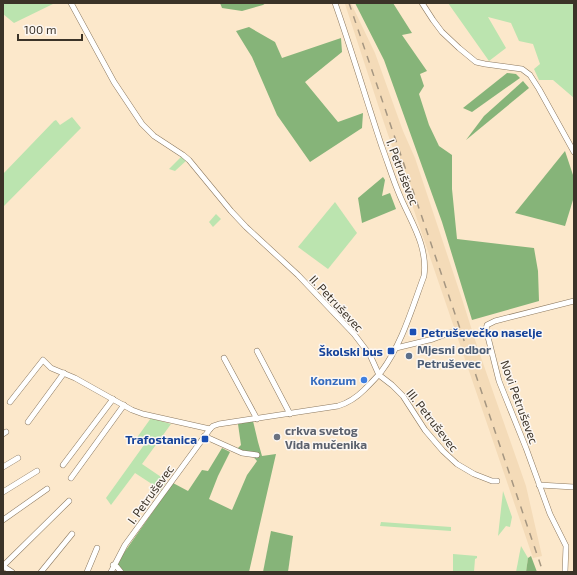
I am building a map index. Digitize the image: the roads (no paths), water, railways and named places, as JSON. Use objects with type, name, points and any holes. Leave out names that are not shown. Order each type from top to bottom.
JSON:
[{"type":"street","name":"II. Petruševec","points":[[71,3],[114,82],[142,124],[154,136],[189,160],[246,227],[298,275],[354,334],[370,355],[379,375]]},
{"type":"street","name":"I. Petruševec","points":[[111,572],[125,545],[204,436],[213,426],[338,406],[360,393],[379,375],[396,348],[424,276],[424,253],[382,148],[335,3]]},
{"type":"street","points":[[422,3],[442,32],[476,62],[522,69],[530,75],[574,152]]},
{"type":"street","name":"Novi Petruševec","points":[[565,572],[566,546],[553,520],[499,381],[486,329],[487,325],[495,321],[574,301]]},
{"type":"street","points":[[396,348],[433,339],[452,332]]},
{"type":"street","points":[[257,351],[290,414]]},
{"type":"street","points":[[224,358],[257,419]]},
{"type":"street","points":[[10,402],[43,360],[51,368],[75,378],[132,410],[143,414],[210,429]]},
{"type":"street","points":[[28,422],[64,373]]},
{"type":"street","name":"III. Petruševec","points":[[379,375],[403,396],[425,430],[451,459],[468,471],[492,481],[497,481]]},
{"type":"street","points":[[63,465],[113,399]]},
{"type":"street","points":[[71,478],[124,405]]},
{"type":"street","points":[[204,436],[242,453],[257,455]]},
{"type":"street","points":[[3,467],[18,458]]},
{"type":"street","points":[[3,492],[37,471]]},
{"type":"street","points":[[539,485],[574,487]]},
{"type":"street","points":[[3,520],[47,489]]},
{"type":"street","points":[[12,572],[3,566],[69,501]]},
{"type":"street","points":[[41,572],[72,534]]},
{"type":"street","points":[[87,572],[97,548]]},
{"type":"street","points":[[114,565],[121,572]]},
{"type":"railway","points":[[349,3],[543,572]]},
{"type":"place","name":"Petruševečko naselje","points":[[413,332]]},
{"type":"place","name":"Školski bus","points":[[391,351]]},
{"type":"place","name":"Mjesni odbor Petruševec","points":[[409,356]]},
{"type":"place","name":"Konzum","points":[[364,380]]},
{"type":"place","name":"crkva svetog Vida mučenika","points":[[277,437]]},
{"type":"place","name":"Trafostanica","points":[[205,439]]}]
